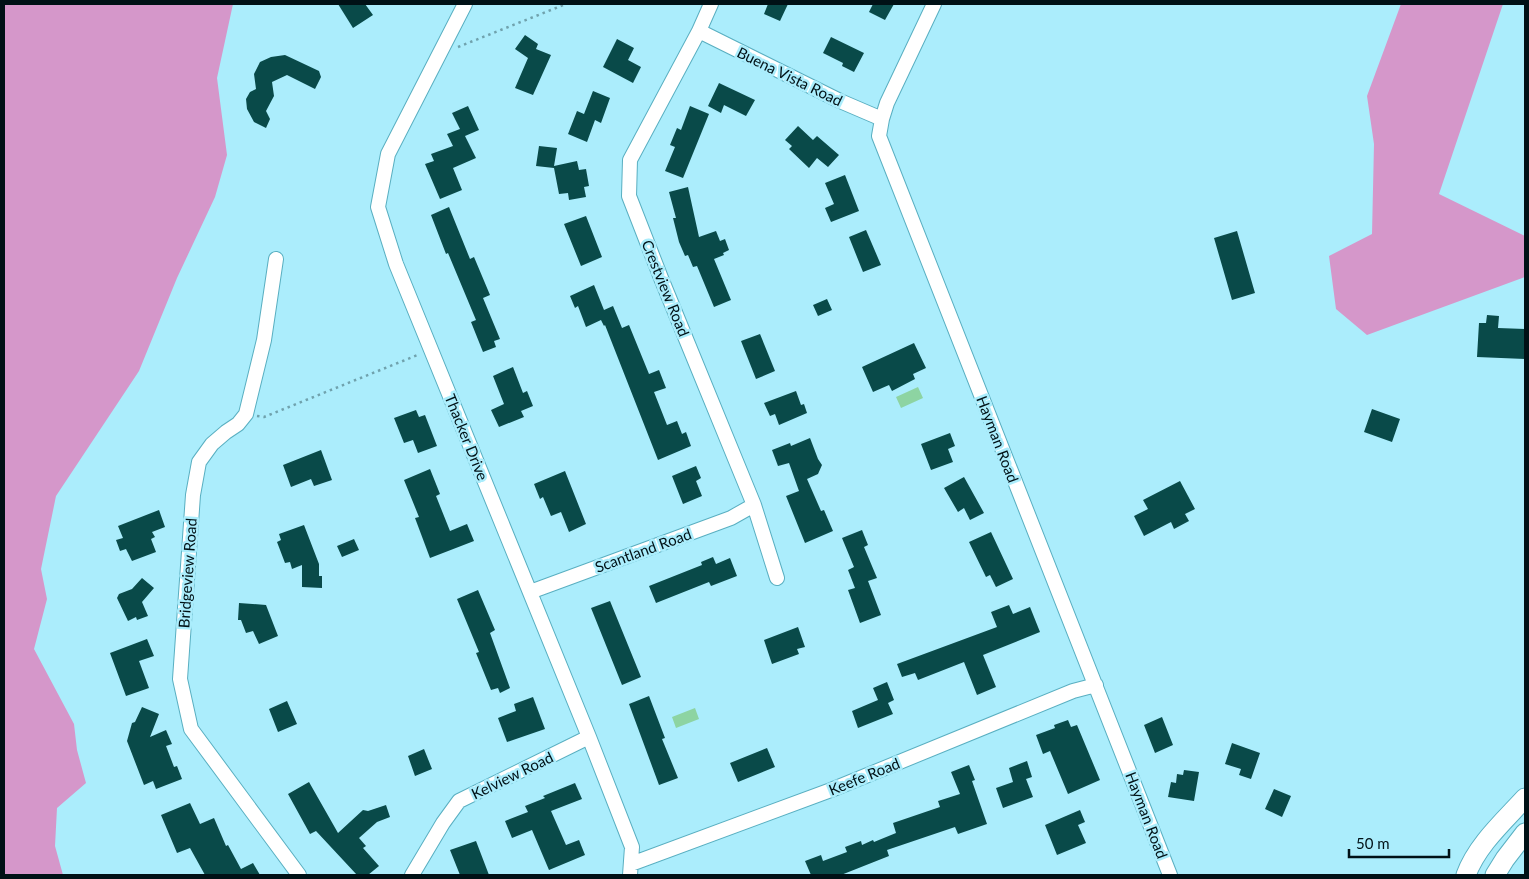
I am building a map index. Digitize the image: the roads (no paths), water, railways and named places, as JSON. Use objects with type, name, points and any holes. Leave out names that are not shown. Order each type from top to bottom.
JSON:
[{"type":"main road","points":[[1466,875],[1488,838],[1525,798]]},
{"type":"main road","points":[[1495,875],[1525,833]]},
{"type":"street","name":"Thacker Drive","points":[[465,4],[388,154],[378,207],[396,264],[632,847],[630,870]]},
{"type":"street","name":"Crestview Road","points":[[711,4],[699,31],[630,160],[630,196],[661,278],[754,505],[777,578]]},
{"type":"street","name":"Hayman Road","points":[[934,4],[888,103],[882,119],[879,136],[1170,875]]},
{"type":"street","name":"Buena Vista Road","points":[[699,31],[840,101],[882,119]]},
{"type":"street","name":"Bridgeview Road","points":[[276,259],[264,340],[246,414],[238,424],[212,444],[198,462],[192,495],[180,679],[191,729],[299,875]]},
{"type":"street","name":"Scantland Road","points":[[530,592],[731,518],[754,505]]},
{"type":"street","name":"Keefe Road","points":[[630,870],[1073,692],[1096,685]]},
{"type":"street","name":"Kelview Road","points":[[412,875],[443,823],[459,801],[589,737]]}]
